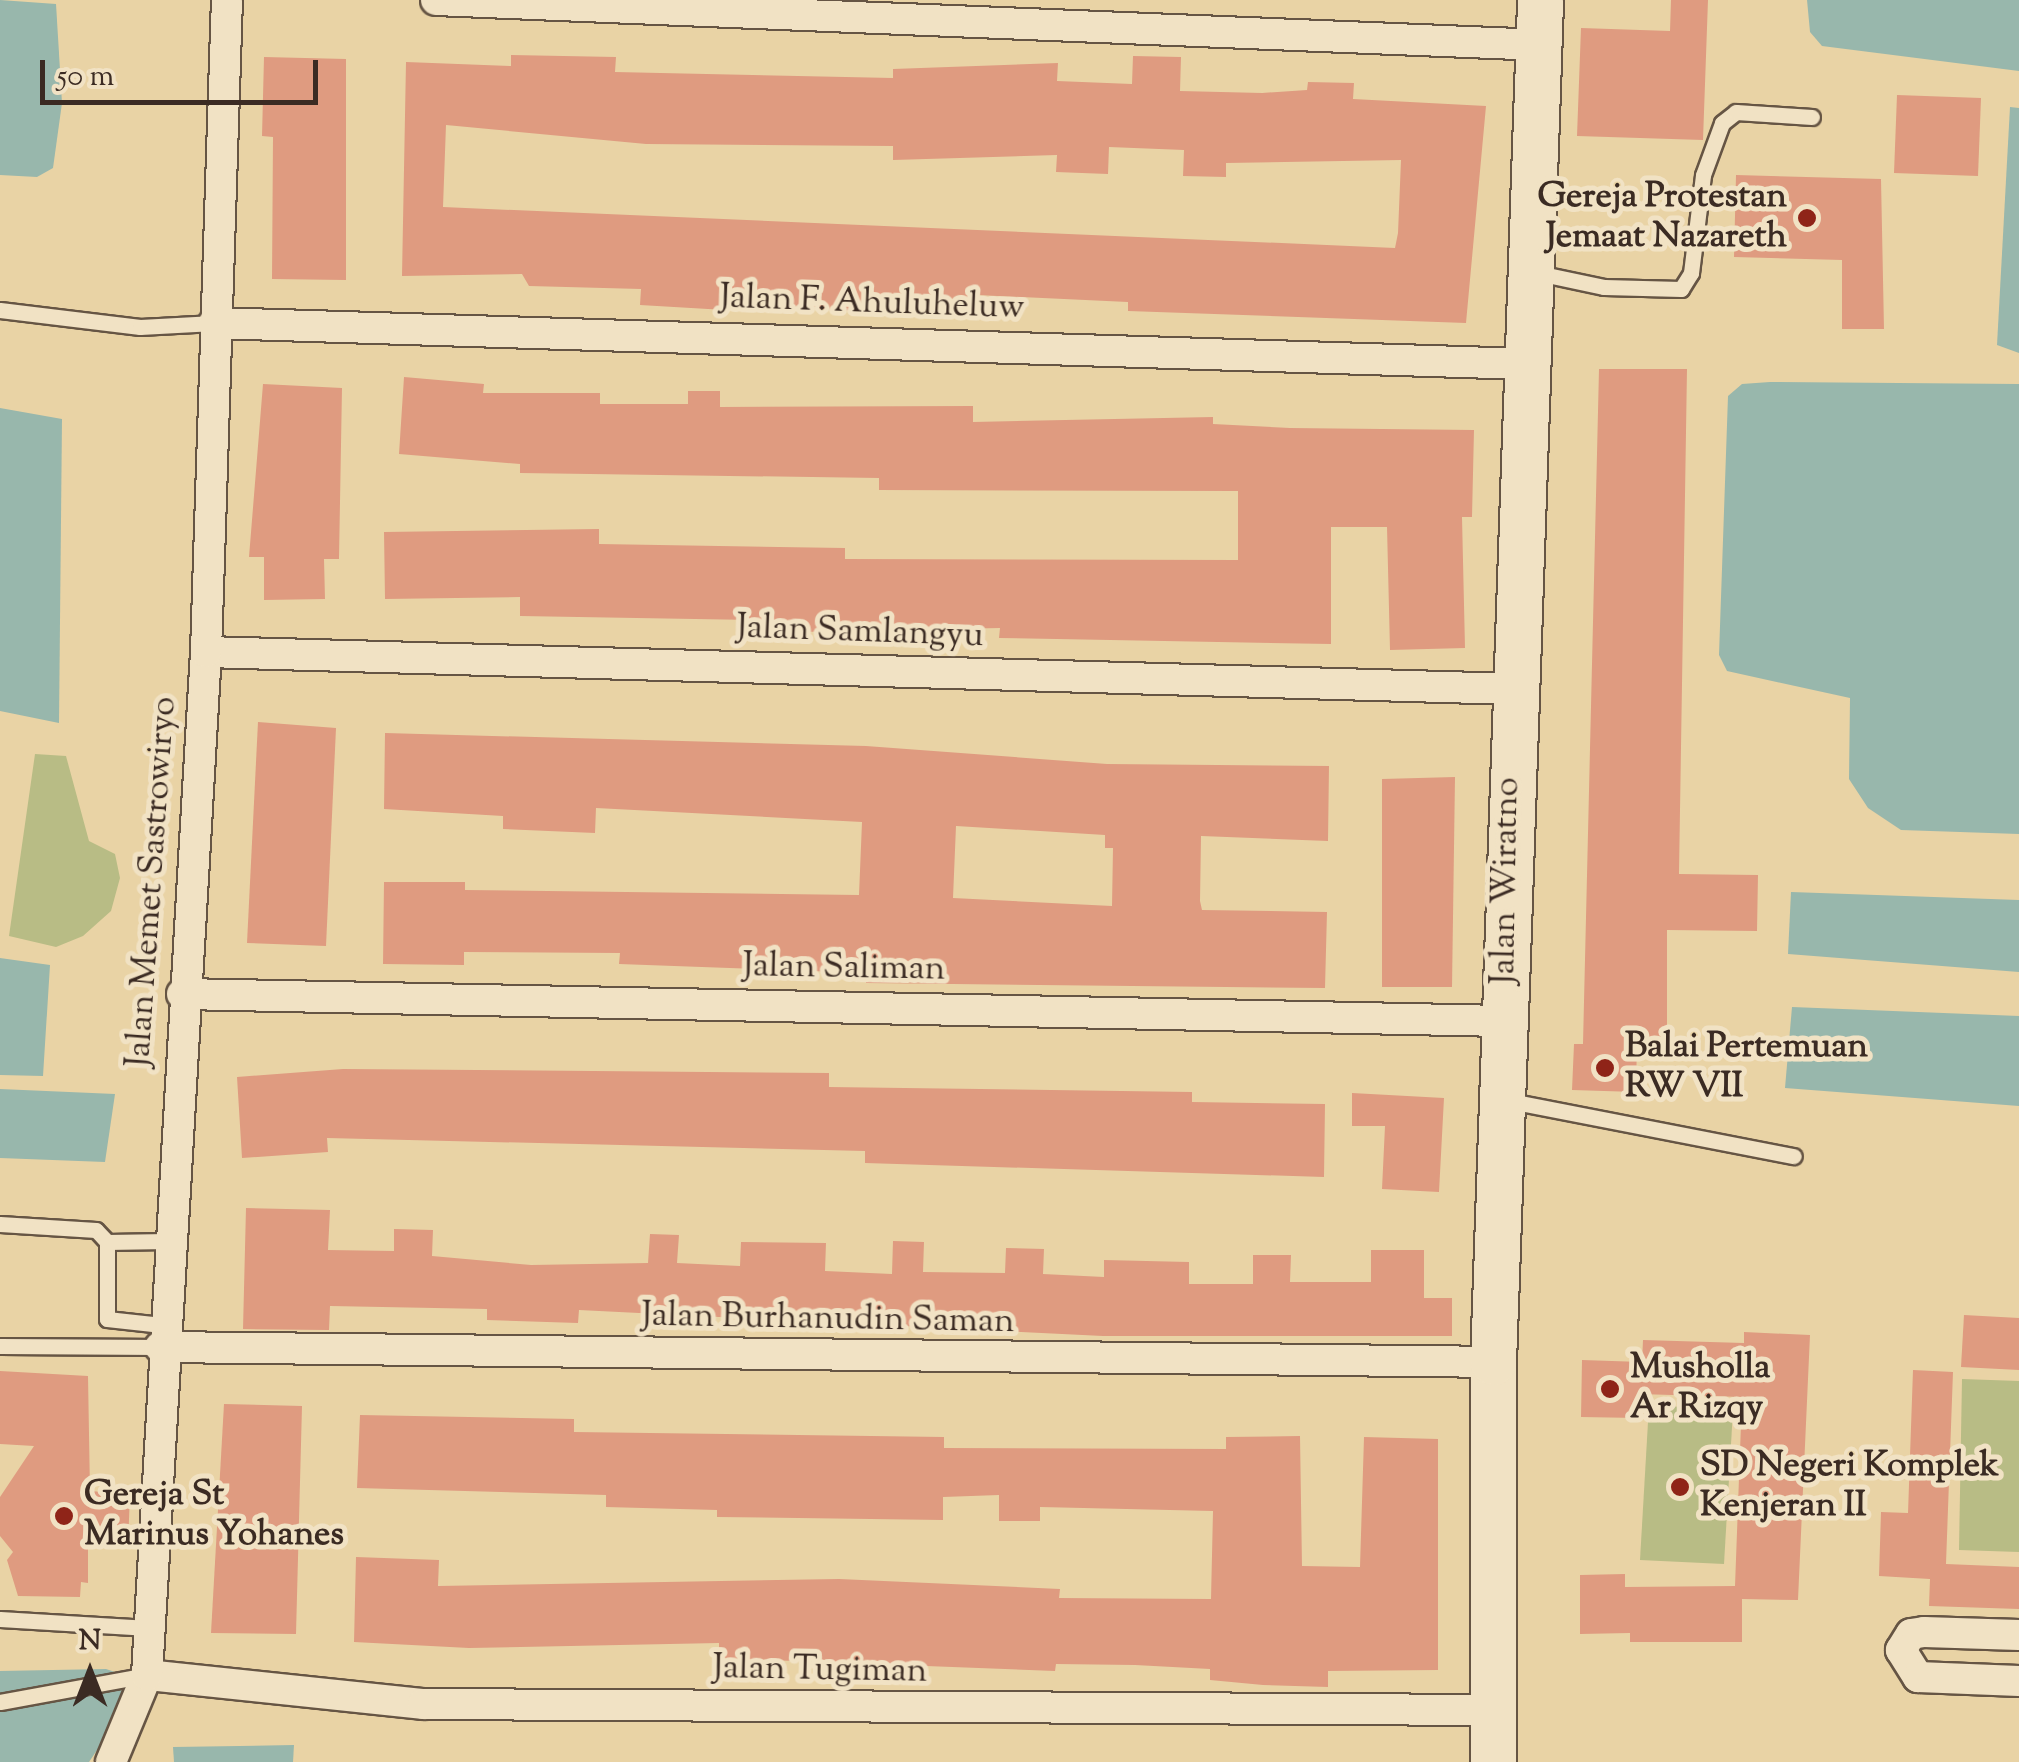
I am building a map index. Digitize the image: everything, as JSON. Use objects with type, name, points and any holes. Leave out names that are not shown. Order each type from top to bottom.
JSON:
[{"type":"main road","name":"Jalan Wiratno","points":[[1493,1762],[1494,1362],[1512,689],[1534,272],[1540,0]]},
{"type":"street","name":"Jalan Memet Sastrowiryo","points":[[112,1762],[148,1675],[161,1336],[206,652],[227,0]]},
{"type":"street","points":[[436,0],[1540,45]]},
{"type":"street","name":"Jalan F. Ahuluheluw","points":[[214,323],[1527,364]]},
{"type":"street","name":"Jalan Samlangyu","points":[[206,652],[1512,689]]},
{"type":"street","name":"Jalan Saliman","points":[[182,994],[1504,1022]]},
{"type":"street","name":"Jalan Burhanudin Saman","points":[[161,1336],[1494,1362]]},
{"type":"street","points":[[2019,1635],[1924,1632],[1911,1634],[1901,1650],[1918,1677],[2019,1681]]},
{"type":"street","name":"Jalan Tugiman","points":[[148,1675],[422,1704],[1494,1710]]},
{"type":"lane","points":[[1534,272],[1604,287],[1680,288],[1691,272],[1703,175],[1722,123],[1736,112],[1812,117]]},
{"type":"lane","points":[[0,310],[108,325],[214,323]]},
{"type":"lane","points":[[1502,1100],[1794,1156]]},
{"type":"lane","points":[[0,1224],[88,1227],[107,1242],[167,1241]]},
{"type":"lane","points":[[107,1242],[107,1318],[161,1336]]},
{"type":"lane","points":[[0,1346],[161,1336]]},
{"type":"lane","points":[[0,1619],[149,1628]]},
{"type":"lane","points":[[0,1702],[148,1675]]},
{"type":"green space","points":[[35,754],[66,756],[89,841],[115,854],[120,878],[111,911],[83,936],[56,947],[9,936]]},
{"type":"green space","points":[[1962,1379],[2019,1381],[2019,1552],[1959,1550]]},
{"type":"green space","points":[[1649,1405],[1733,1410],[1724,1564],[1640,1560]]},
{"type":"water","points":[[0,0],[56,4],[62,103],[53,168],[37,177],[0,175]]},
{"type":"water","points":[[1807,0],[2019,0],[2019,71],[1822,46],[1810,32]]},
{"type":"water","points":[[2010,107],[2019,108],[2019,353],[1997,345]]},
{"type":"water","points":[[1742,384],[2019,384],[2019,834],[1901,830],[1868,808],[1849,779],[1850,698],[1727,671],[1719,655],[1728,396]]},
{"type":"water","points":[[0,408],[62,419],[59,723],[0,711]]},
{"type":"water","points":[[1791,892],[2019,900],[2019,972],[1788,954]]},
{"type":"water","points":[[0,958],[50,965],[43,1076],[0,1075]]},
{"type":"water","points":[[1792,1007],[2019,1016],[2019,1106],[1785,1088]]},
{"type":"water","points":[[0,1089],[115,1094],[105,1162],[0,1158]]},
{"type":"water","points":[[106,1669],[127,1676],[120,1716],[89,1762],[0,1762],[0,1671]]},
{"type":"water","points":[[294,1745],[293,1762],[174,1762],[173,1747]]},
{"type":"building","points":[[1671,0],[1708,0],[1703,140],[1577,136],[1581,28],[1670,31]]},
{"type":"building","points":[[511,55],[616,57],[615,72],[893,78],[893,69],[1058,63],[1057,81],[1132,84],[1133,56],[1181,57],[1180,91],[1262,93],[1307,90],[1308,82],[1354,83],[1353,99],[1486,106],[1466,323],[1128,311],[1128,302],[977,295],[977,306],[855,311],[726,303],[725,310],[640,305],[641,289],[529,286],[522,274],[402,276],[406,62],[511,66]],"holes":[[[446,125],[646,144],[893,146],[893,160],[1057,155],[1056,172],[1108,174],[1109,147],[1184,150],[1183,176],[1226,177],[1226,163],[1401,160],[1398,233],[1395,248],[443,207]]]},
{"type":"building","points":[[264,57],[346,59],[346,280],[272,279],[273,137],[262,136]]},
{"type":"building","points":[[1897,95],[1981,98],[1978,176],[1894,173]]},
{"type":"building","name":"Gereja Protestan Jemaat Nazareth","points":[[1736,175],[1881,179],[1884,329],[1842,329],[1842,260],[1734,257]]},
{"type":"building","points":[[1599,369],[1687,369],[1679,874],[1758,875],[1757,931],[1667,930],[1667,1038],[1637,1038],[1636,1092],[1572,1090],[1574,1044],[1583,1044]]},
{"type":"building","points":[[404,377],[484,384],[483,393],[600,393],[600,404],[688,404],[688,391],[720,391],[720,407],[973,406],[973,422],[1213,417],[1213,424],[1290,428],[1474,430],[1472,517],[1462,517],[1465,648],[1390,650],[1387,527],[1331,527],[1331,644],[999,638],[1000,628],[752,633],[753,620],[520,616],[520,597],[385,599],[384,532],[599,529],[599,544],[845,548],[845,559],[1238,560],[1238,491],[879,490],[879,478],[520,473],[520,464],[399,454]]},
{"type":"building","points":[[263,384],[342,388],[339,559],[324,559],[325,599],[264,600],[264,557],[249,557]]},
{"type":"building","points":[[258,722],[336,728],[326,946],[247,943]]},
{"type":"building","points":[[385,733],[866,746],[1107,764],[1329,766],[1328,841],[1201,836],[1202,910],[1327,912],[1325,988],[866,983],[866,973],[619,964],[620,953],[464,952],[464,965],[383,964],[384,882],[465,882],[465,890],[859,895],[862,822],[596,808],[595,833],[503,829],[503,816],[384,809]],"holes":[[[956,826],[1105,835],[1105,848],[1113,848],[1112,906],[953,898]]]},
{"type":"building","points":[[1455,777],[1452,987],[1382,987],[1382,779]]},
{"type":"building","points":[[343,1069],[829,1073],[829,1087],[1192,1092],[1192,1102],[1325,1104],[1324,1177],[865,1163],[865,1151],[327,1138],[328,1152],[242,1158],[237,1077]]},
{"type":"building","points":[[1352,1093],[1444,1098],[1439,1192],[1382,1189],[1385,1126],[1352,1126]]},
{"type":"building","points":[[246,1208],[330,1210],[328,1250],[394,1251],[394,1229],[433,1230],[432,1256],[531,1265],[648,1263],[650,1234],[679,1235],[677,1263],[740,1266],[741,1242],[826,1243],[825,1271],[892,1274],[893,1241],[924,1242],[923,1272],[1005,1273],[1006,1248],[1044,1249],[1043,1274],[1104,1277],[1104,1260],[1189,1262],[1189,1284],[1253,1284],[1253,1255],[1291,1255],[1290,1282],[1371,1282],[1371,1250],[1424,1250],[1424,1298],[1452,1298],[1452,1336],[1103,1336],[579,1310],[578,1323],[487,1320],[487,1309],[330,1306],[329,1330],[243,1329]]},
{"type":"building","points":[[1964,1315],[2019,1318],[2019,1370],[1961,1367]]},
{"type":"building","points":[[1744,1332],[1810,1335],[1798,1600],[1742,1599],[1742,1642],[1630,1642],[1630,1633],[1580,1634],[1580,1575],[1625,1574],[1625,1587],[1735,1586],[1742,1397],[1638,1394],[1638,1418],[1581,1417],[1582,1360],[1642,1362],[1643,1340],[1744,1343]]},
{"type":"building","points":[[1913,1370],[1953,1372],[1946,1564],[2019,1567],[2019,1609],[1929,1606],[1930,1579],[1879,1576],[1881,1512],[1908,1513]]},
{"type":"building","name":"Gereja St Marinus Yohanes","points":[[0,1371],[88,1376],[90,1491],[130,1494],[128,1545],[88,1544],[88,1583],[81,1582],[80,1597],[18,1596],[7,1560],[13,1552],[0,1536],[0,1497],[34,1446],[0,1444]]},
{"type":"building","points":[[224,1404],[302,1406],[296,1634],[211,1633]]},
{"type":"building","points":[[360,1415],[574,1419],[574,1432],[944,1437],[944,1448],[1226,1449],[1226,1437],[1300,1436],[1302,1566],[1360,1567],[1364,1437],[1438,1439],[1438,1670],[1328,1671],[1328,1687],[1210,1680],[1210,1669],[1135,1665],[1056,1664],[1055,1671],[719,1658],[719,1643],[469,1648],[354,1642],[356,1557],[439,1560],[438,1586],[839,1579],[1060,1589],[1059,1598],[1211,1599],[1213,1511],[1040,1507],[1040,1521],[999,1521],[999,1495],[943,1497],[943,1520],[717,1517],[717,1510],[606,1507],[606,1495],[357,1488]]},
{"type":"place","name":"Gereja Protestan Jemaat Nazareth","points":[[1807,218]]},
{"type":"place","name":"Balai Pertemuan RW VII","points":[[1605,1068]]},
{"type":"place","name":"Musholla Ar Rizqy","points":[[1610,1389]]},
{"type":"place","name":"SD Negeri Komplek Kenjeran II","points":[[1680,1487]]},
{"type":"place","name":"Gereja St Marinus Yohanes","points":[[64,1516]]}]
